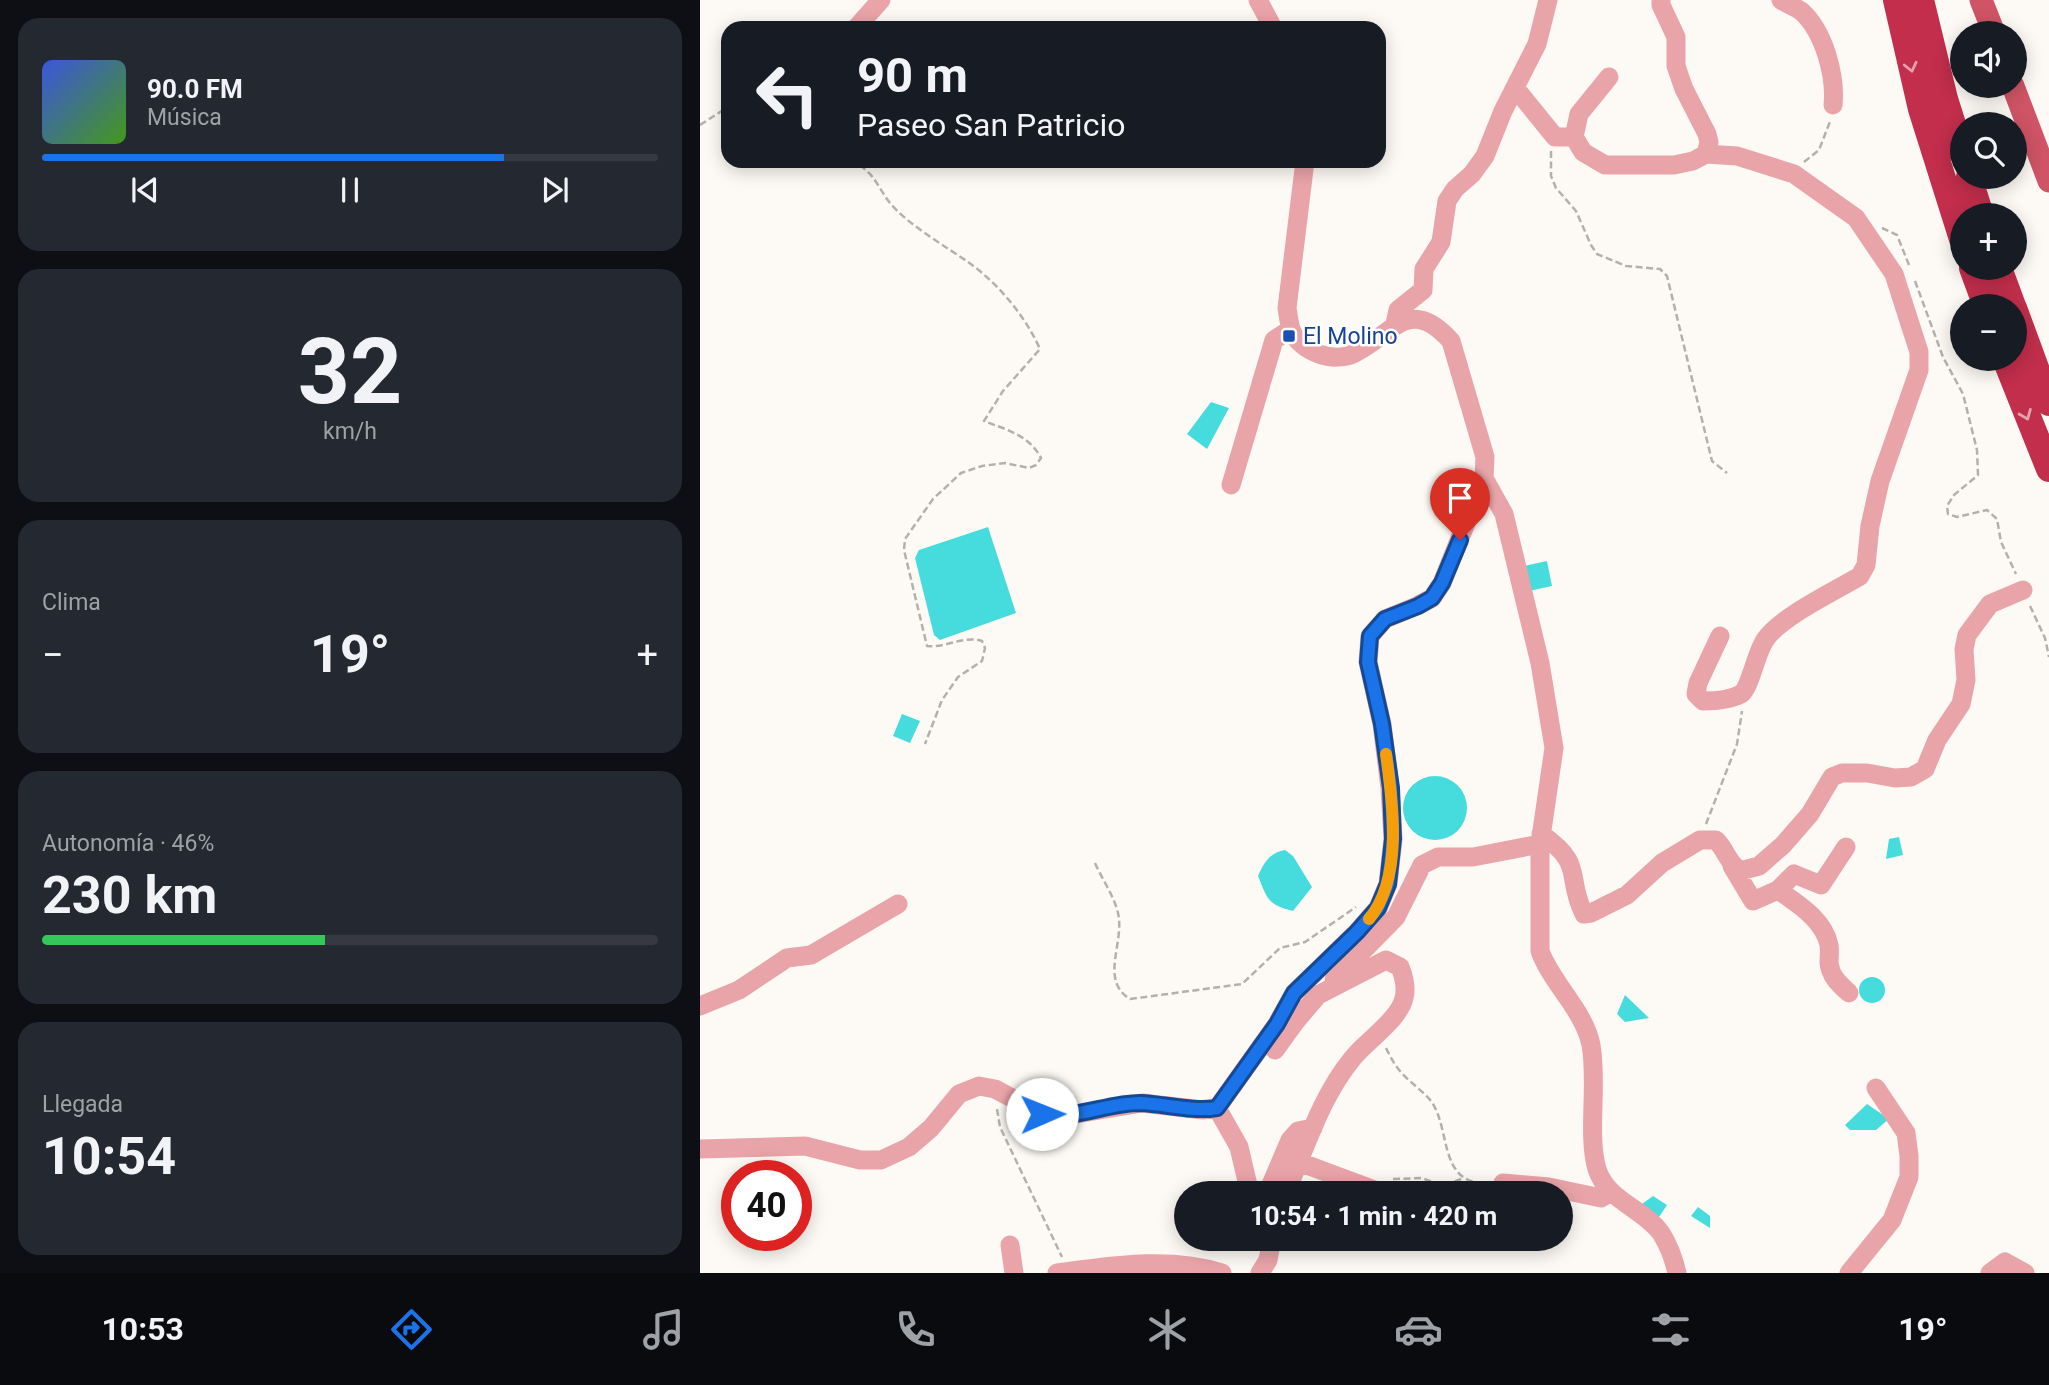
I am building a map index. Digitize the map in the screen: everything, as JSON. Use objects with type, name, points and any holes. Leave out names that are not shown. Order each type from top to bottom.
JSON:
[{"type":"highway","points":[[1896,0],[1921,108],[1951,203]]},
{"type":"highway","points":[[1921,0],[1950,115]]},
{"type":"highway","points":[[2027,342],[2049,402]]},
{"type":"highway","points":[[2010,371],[2049,469]]},
{"type":"main road","points":[[1981,0],[1989,21]]},
{"type":"main road","points":[[2018,98],[2049,181]]},
{"type":"street","points":[[862,21],[881,0]]},
{"type":"street","points":[[1258,0],[1269,21]]},
{"type":"street","points":[[1395,324],[1398,310],[1423,290],[1424,269],[1441,242],[1447,201],[1485,156],[1503,111],[1537,44],[1548,0]]},
{"type":"street","points":[[1661,0],[1676,37],[1676,66],[1684,89],[1707,134],[1709,142],[1706,155]]},
{"type":"street","points":[[1781,0],[1801,12],[1817,34],[1831,64],[1835,94],[1833,105]]},
{"type":"street","points":[[1564,137],[1609,77]]},
{"type":"street","points":[[1516,89],[1564,137],[1605,165],[1674,165],[1706,155],[1737,156],[1794,174],[1856,218],[1894,274],[1919,352],[1919,370],[1880,481],[1870,526],[1866,565],[1860,576],[1782,622],[1766,637],[1756,654],[1747,688],[1740,694],[1716,701],[1703,701],[1696,694],[1698,683],[1720,636]]},
{"type":"street","points":[[700,1149],[805,1146],[860,1160],[881,1160],[909,1147],[931,1128],[959,1094],[979,1086],[995,1089],[1042,1114],[1058,1117],[1142,1103],[1203,1110],[1217,1108],[1243,1075],[1294,993],[1378,908],[1388,884],[1393,839],[1391,788],[1382,724],[1368,662],[1370,636],[1385,619],[1418,606],[1432,598],[1437,591],[1485,478],[1485,457],[1451,341],[1437,326],[1419,319],[1395,324],[1354,354],[1333,358],[1315,352],[1297,338],[1291,329],[1287,308],[1304,168]]},
{"type":"street","points":[[1231,485],[1274,340],[1291,329]]},
{"type":"street","points":[[1485,478],[1504,514],[1540,663],[1554,748],[1540,839],[1540,951],[1546,968],[1575,1010],[1591,1044],[1597,1169],[1610,1192],[1660,1233],[1677,1273]]},
{"type":"street","points":[[1732,866],[1740,872],[1759,866],[1783,845],[1810,814],[1832,777],[1842,773],[1867,773],[1911,778],[1925,769],[1937,740],[1961,704],[1966,680],[1964,649],[1967,635],[1990,604],[2023,590]]},
{"type":"street","points":[[1243,1075],[1269,1058],[1318,995],[1396,917],[1422,866],[1438,858],[1473,857],[1540,839],[1558,846],[1569,859],[1580,904],[1584,914],[1591,914],[1627,895],[1662,863],[1700,840],[1716,840],[1722,846],[1754,901],[1779,890],[1794,874],[1821,885],[1846,847]]},
{"type":"street","points":[[1779,890],[1806,910],[1824,932],[1829,946],[1829,966],[1834,979],[1849,993]]},
{"type":"street","points":[[700,1006],[739,990],[787,958],[811,955],[898,904]]},
{"type":"street","points":[[1291,1181],[1325,1098],[1352,1058],[1395,1015],[1404,999],[1405,980],[1400,967],[1385,960],[1318,995]]},
{"type":"street","points":[[1850,1273],[1892,1220],[1909,1177],[1906,1133],[1876,1088]]},
{"type":"street","points":[[1217,1108],[1239,1147],[1247,1181]]},
{"type":"street","points":[[1273,1181],[1290,1140],[1298,1131],[1313,1128]]},
{"type":"street","points":[[1300,1162],[1353,1181]]},
{"type":"street","points":[[1573,1192],[1601,1198],[1610,1192]]},
{"type":"street","points":[[1010,1245],[1014,1273]]},
{"type":"street","points":[[1260,1273],[1270,1251]]},
{"type":"street","points":[[1990,1273],[2005,1262],[2025,1273]]},
{"type":"street","points":[[1063,1272],[1152,1264],[1209,1269],[1222,1273]]},
{"type":"path","points":[[1797,162],[1806,162],[1819,150],[1829,126],[1833,105]]},
{"type":"path","points":[[700,125],[721,112]]},
{"type":"path","points":[[1564,137],[1549,159],[1551,176],[1556,188],[1576,211],[1597,254],[1626,266],[1660,269],[1667,276],[1712,461],[1727,473]]},
{"type":"path","points":[[862,168],[873,175],[890,203],[928,235],[972,264],[1009,300],[1031,329],[1040,349],[1003,391],[984,421],[1022,436],[1034,446],[1041,458],[1036,465],[1029,468],[1005,463],[982,466],[961,473],[933,499],[905,539],[904,550],[927,646],[939,647],[971,638],[982,641],[985,648],[982,661],[958,677],[942,700],[925,744]]},
{"type":"path","points":[[1865,231],[1885,228],[1898,234],[1943,356],[1963,394],[1976,450],[1978,475],[1954,495],[1947,506],[1948,514],[1957,517],[1987,510],[1997,519],[2001,542],[2045,638],[2049,657]]},
{"type":"path","points":[[1700,840],[1737,744],[1743,706],[1740,694]]},
{"type":"path","points":[[1095,863],[1117,910],[1120,924],[1114,979],[1119,993],[1130,999],[1242,985],[1280,948],[1305,942],[1355,907]]},
{"type":"path","points":[[1376,1033],[1400,1072],[1431,1101],[1440,1119],[1448,1160],[1464,1178],[1472,1181]]},
{"type":"path","points":[[995,1089],[1000,1127],[1063,1272]]},
{"type":"path","points":[[1379,1181],[1422,1178],[1430,1181]]},
{"type":"path","points":[[1450,1181],[1464,1178]]},
{"type":"water","points":[[1211,402],[1229,408],[1207,449],[1187,434]]},
{"type":"water","points":[[988,527],[1016,613],[940,640],[934,635],[915,558],[919,550]]},
{"type":"water","points":[[1547,561],[1552,586],[1529,591],[1524,566]]},
{"type":"water","points":[[902,714],[920,721],[910,743],[893,736]]},
{"type":"water","points":[[1435,776],[1447,778],[1458,785],[1465,796],[1465,820],[1458,831],[1447,838],[1435,840],[1423,838],[1412,831],[1405,820],[1403,808],[1405,796],[1412,785],[1423,778]]},
{"type":"water","points":[[1899,837],[1903,855],[1886,859],[1889,839]]},
{"type":"water","points":[[1285,850],[1293,856],[1312,887],[1293,911],[1269,900],[1258,876],[1268,858]]},
{"type":"water","points":[[1872,977],[1881,981],[1885,990],[1881,999],[1872,1003],[1863,999],[1859,990],[1863,981]]},
{"type":"water","points":[[1625,995],[1649,1018],[1625,1022],[1617,1014]]},
{"type":"water","points":[[1867,1104],[1889,1119],[1876,1130],[1850,1130],[1845,1125]]},
{"type":"water","points":[[1653,1196],[1667,1205],[1659,1217],[1642,1204]]},
{"type":"water","points":[[1698,1207],[1710,1216],[1710,1228],[1691,1216]]},
{"type":"slow traffic","points":[[1369,919],[1378,908],[1388,884],[1393,839],[1391,788],[1386,754]]},
{"type":"place","name":"El Molino","points":[[1289,336]]},
{"type":"route","points":[[1042,1114],[1058,1117],[1142,1103],[1203,1110],[1217,1108],[1243,1075],[1294,993],[1378,908],[1388,884],[1393,839],[1391,788],[1382,724],[1368,662],[1370,636],[1385,619],[1432,598],[1442,583],[1460,540]]}]
